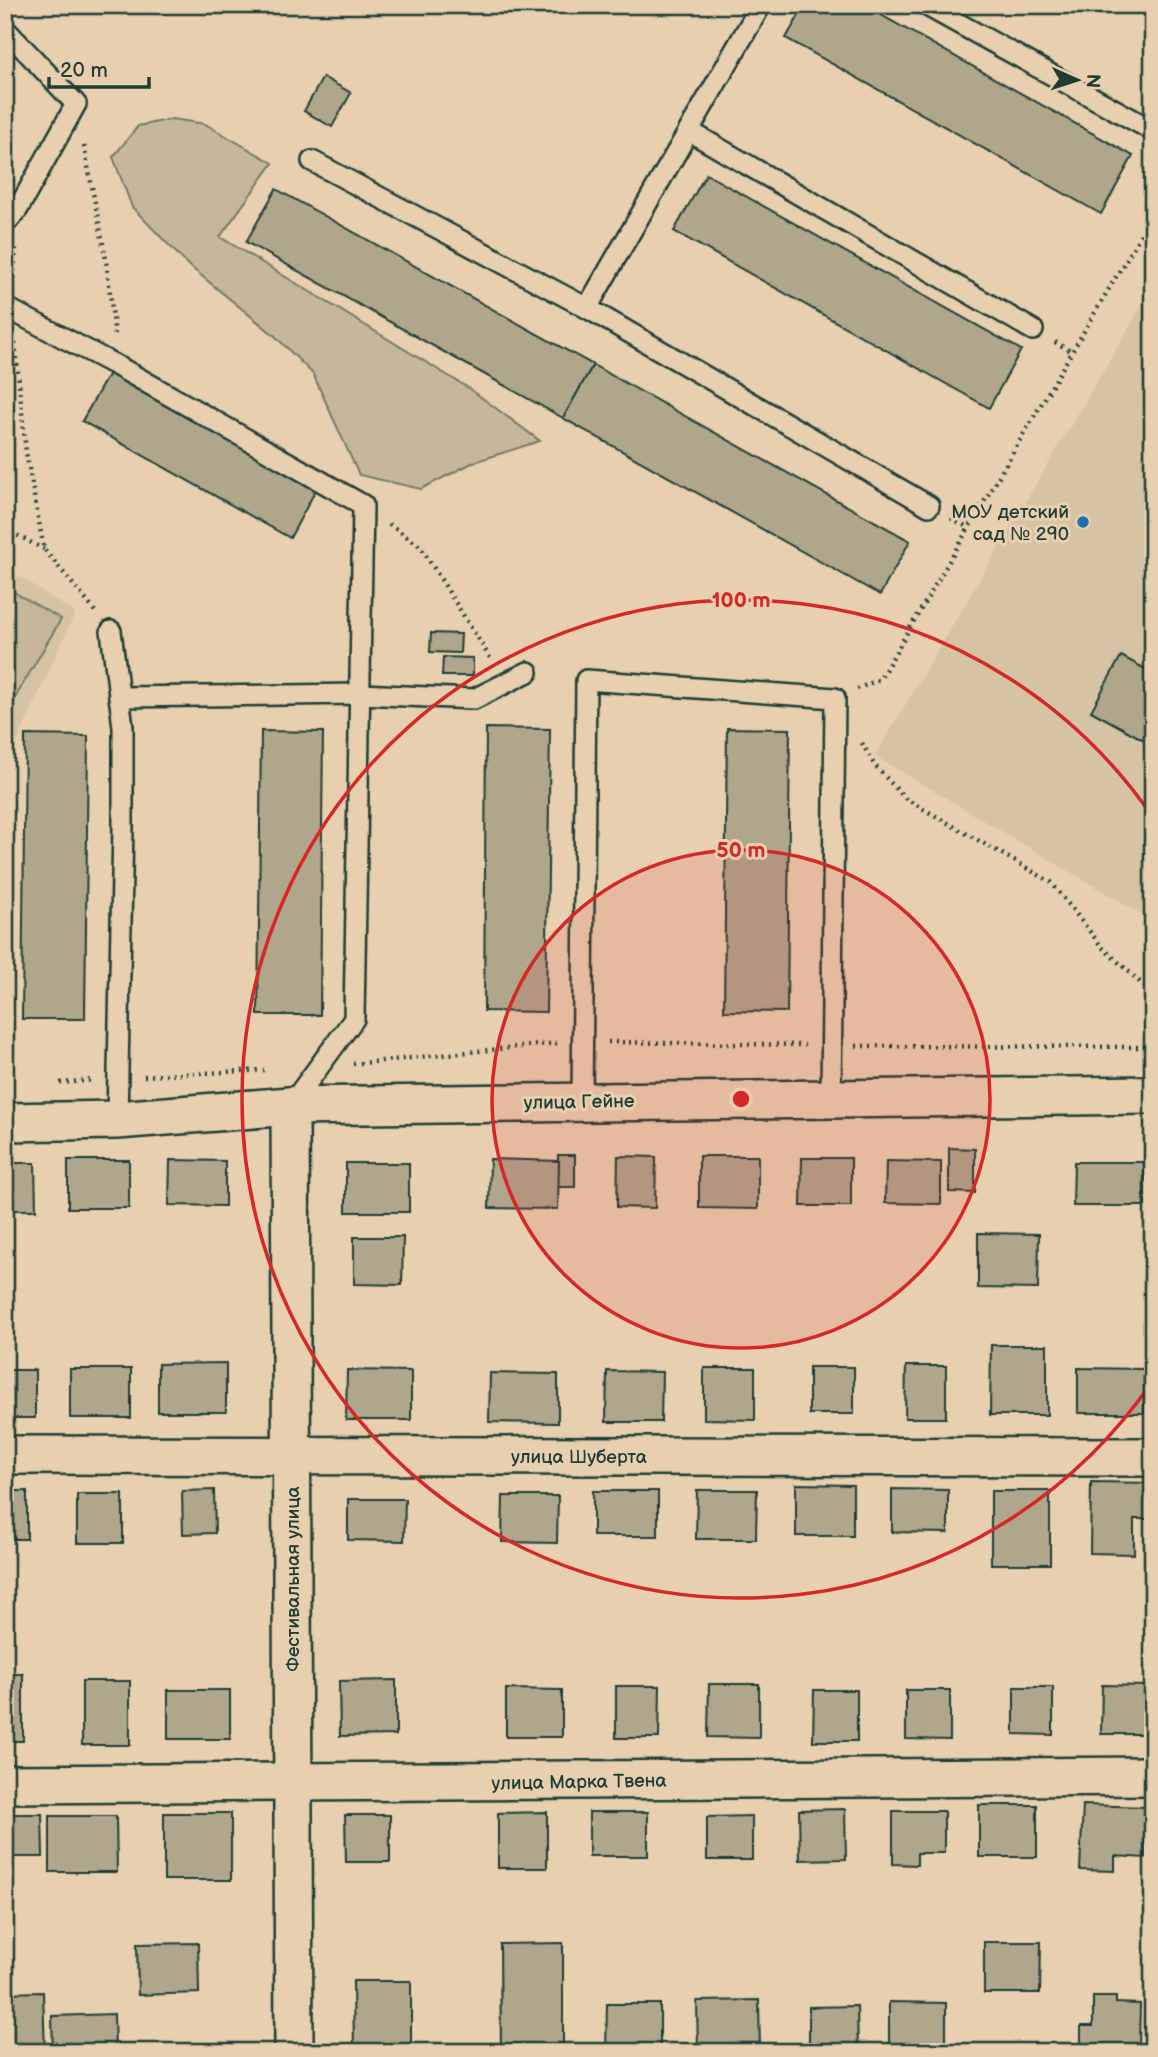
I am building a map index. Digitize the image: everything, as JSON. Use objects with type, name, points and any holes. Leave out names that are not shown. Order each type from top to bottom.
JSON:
[{"type":"street","name":"улица Гейне","points":[[5,1122],[117,1120],[290,1106],[1153,1095]]},
{"type":"street","name":"Фестивальная улица","points":[[290,1106],[294,2052]]},
{"type":"street","name":"улица Шуберта","points":[[5,1455],[1153,1457]]},
{"type":"street","name":"улица Марка Твена","points":[[5,1784],[1153,1776]]},
{"type":"lane","points":[[587,308],[761,5]]},
{"type":"lane","points":[[925,5],[1148,128]]},
{"type":"lane","points":[[5,29],[76,104],[18,209],[5,224]]},
{"type":"lane","points":[[689,131],[1033,330]]},
{"type":"lane","points":[[312,161],[587,308],[929,506]]},
{"type":"lane","points":[[8,308],[119,367],[363,505],[354,1019],[290,1106]]},
{"type":"lane","points":[[110,631],[123,727],[117,1120]]},
{"type":"lane","points":[[119,697],[360,694],[474,699],[527,672]]},
{"type":"lane","points":[[582,1101],[586,680],[835,698],[831,1098]]},
{"type":"path","points":[[1133,5],[1153,20]]},
{"type":"path","points":[[76,104],[106,259],[119,367]]},
{"type":"path","points":[[1153,226],[1144,229],[880,679],[835,698],[875,766],[906,799],[1051,882],[1102,947],[1153,994]]},
{"type":"path","points":[[8,308],[26,452],[44,549]]},
{"type":"path","points":[[363,505],[420,546],[493,661],[527,672]]},
{"type":"path","points":[[5,529],[44,549],[110,631]]},
{"type":"path","points":[[582,1041],[831,1046],[1153,1047]]},
{"type":"shaded area","points":[[172,119],[205,124],[273,163],[220,237],[470,389],[540,441],[474,462],[421,489],[359,475],[313,374],[274,335],[187,264],[132,207],[113,157],[138,126]]},
{"type":"shaded area","name":"МОУ детский сад № 290","points":[[1153,287],[1153,921],[875,756]]},
{"type":"shaded area","points":[[5,567],[75,613],[5,769]]},
{"type":"shaded area","points":[[5,587],[61,619],[5,715]]},
{"type":"building","points":[[805,5],[863,5],[1133,156],[1101,214],[786,38]]},
{"type":"building","points":[[323,77],[351,93],[332,127],[304,111]]},
{"type":"building","points":[[706,174],[1021,350],[989,408],[674,231]]},
{"type":"building","points":[[276,189],[593,365],[563,418],[246,242]]},
{"type":"building","points":[[593,365],[910,541],[880,595],[563,418]]},
{"type":"building","points":[[113,366],[320,482],[290,538],[82,421]]},
{"type":"building","points":[[431,633],[461,634],[460,653],[430,652]]},
{"type":"building","points":[[1121,656],[1153,673],[1153,745],[1091,711]]},
{"type":"building","points":[[443,657],[473,658],[473,676],[442,676]]},
{"type":"building","points":[[486,728],[550,729],[546,1012],[484,1011]]},
{"type":"building","points":[[727,728],[790,729],[787,1012],[724,1011]]},
{"type":"building","points":[[261,731],[323,732],[320,1015],[258,1015]]},
{"type":"building","points":[[25,735],[88,736],[85,1019],[22,1019]]},
{"type":"building","points":[[949,1148],[975,1149],[975,1193],[949,1192]]},
{"type":"building","points":[[558,1155],[575,1155],[575,1187],[558,1187]]},
{"type":"building","points":[[618,1156],[656,1157],[655,1208],[617,1207]]},
{"type":"building","points":[[699,1156],[758,1156],[758,1209],[699,1208]]},
{"type":"building","points":[[802,1158],[851,1158],[851,1206],[801,1206]]},
{"type":"building","points":[[490,1159],[559,1161],[558,1209],[489,1208]]},
{"type":"building","points":[[68,1160],[129,1160],[129,1208],[68,1208]]},
{"type":"building","points":[[170,1160],[225,1161],[225,1206],[169,1205]]},
{"type":"building","points":[[886,1161],[941,1162],[941,1204],[885,1203]]},
{"type":"building","points":[[1074,1162],[1145,1162],[1145,1206],[1073,1206]]},
{"type":"building","points":[[5,1163],[35,1163],[36,1210],[5,1210]]},
{"type":"building","points":[[346,1163],[409,1163],[409,1212],[346,1212]]},
{"type":"building","points":[[978,1233],[1039,1234],[1038,1289],[978,1288]]},
{"type":"building","points":[[354,1237],[403,1237],[402,1285],[354,1284]]},
{"type":"building","points":[[991,1345],[1047,1345],[1047,1415],[990,1415]]},
{"type":"building","points":[[226,1363],[226,1412],[158,1412],[158,1364]]},
{"type":"building","points":[[906,1366],[946,1366],[946,1418],[905,1418]]},
{"type":"building","points":[[809,1367],[854,1367],[854,1414],[809,1414]]},
{"type":"building","points":[[704,1368],[755,1368],[755,1420],[704,1419]]},
{"type":"building","points":[[1078,1368],[1144,1369],[1144,1413],[1078,1413]]},
{"type":"building","points":[[70,1369],[131,1369],[131,1418],[70,1418]]},
{"type":"building","points":[[5,1370],[35,1370],[35,1418],[5,1418]]},
{"type":"building","points":[[347,1370],[411,1371],[411,1420],[346,1420]]},
{"type":"building","points":[[607,1371],[662,1372],[661,1422],[606,1422]]},
{"type":"building","points":[[490,1373],[558,1374],[558,1423],[489,1422]]},
{"type":"building","points":[[1091,1482],[1153,1483],[1153,1519],[1134,1519],[1134,1554],[1090,1553]]},
{"type":"building","points":[[796,1484],[853,1485],[853,1536],[796,1536]]},
{"type":"building","points":[[892,1489],[948,1490],[948,1533],[892,1532]]},
{"type":"building","points":[[214,1490],[215,1533],[183,1534],[182,1491]]},
{"type":"building","points":[[697,1490],[757,1490],[756,1539],[696,1539]]},
{"type":"building","points":[[5,1491],[27,1491],[27,1539],[5,1539]]},
{"type":"building","points":[[593,1491],[658,1491],[658,1536],[593,1536]]},
{"type":"building","points":[[991,1491],[1050,1491],[1050,1564],[991,1564]]},
{"type":"building","points":[[77,1494],[123,1494],[123,1543],[77,1543]]},
{"type":"building","points":[[503,1496],[558,1496],[557,1543],[502,1542]]},
{"type":"building","points":[[348,1499],[405,1499],[404,1541],[348,1540]]},
{"type":"building","points":[[5,1674],[23,1674],[23,1741],[5,1741]]},
{"type":"building","points":[[396,1680],[396,1735],[340,1736],[339,1681]]},
{"type":"building","points":[[82,1681],[130,1681],[130,1745],[82,1745]]},
{"type":"building","points":[[709,1684],[759,1684],[759,1738],[708,1737]]},
{"type":"building","points":[[1102,1685],[1147,1686],[1146,1734],[1101,1734]]},
{"type":"building","points":[[616,1686],[660,1686],[659,1738],[616,1738]]},
{"type":"building","points":[[1014,1687],[1053,1687],[1053,1735],[1014,1734]]},
{"type":"building","points":[[506,1689],[562,1690],[562,1737],[506,1737]]},
{"type":"building","points":[[168,1690],[230,1690],[230,1739],[168,1739]]},
{"type":"building","points":[[814,1690],[857,1690],[857,1741],[813,1741]]},
{"type":"building","points":[[906,1690],[950,1690],[950,1740],[906,1739]]},
{"type":"building","points":[[979,1805],[1037,1805],[1037,1857],[979,1857]]},
{"type":"building","points":[[1083,1805],[1146,1807],[1145,1858],[1115,1856],[1115,1871],[1080,1870]]},
{"type":"building","points":[[845,1809],[846,1859],[800,1860],[799,1810]]},
{"type":"building","points":[[893,1811],[944,1811],[944,1853],[917,1853],[917,1865],[893,1864]]},
{"type":"building","points":[[547,1812],[547,1868],[498,1868],[498,1813]]},
{"type":"building","points":[[589,1812],[648,1812],[648,1856],[589,1856]]},
{"type":"building","points":[[164,1813],[231,1813],[231,1880],[164,1880]]},
{"type":"building","points":[[5,1814],[42,1814],[43,1857],[5,1857]]},
{"type":"building","points":[[345,1815],[390,1815],[390,1862],[346,1862]]},
{"type":"building","points":[[50,1816],[116,1816],[117,1872],[50,1872]]},
{"type":"building","points":[[752,1816],[752,1860],[707,1860],[707,1817]]},
{"type":"building","points":[[984,1942],[1041,1942],[1040,1993],[984,1993]]},
{"type":"building","points":[[198,1943],[199,1993],[138,1995],[137,1944]]},
{"type":"building","points":[[563,1943],[563,2052],[501,2052],[500,1944]]},
{"type":"building","points":[[353,1981],[411,1981],[411,2052],[354,2052]]},
{"type":"building","points":[[43,1992],[45,2052],[5,2052],[5,1993]]},
{"type":"building","points":[[1093,1997],[1116,1997],[1116,2003],[1140,2004],[1139,2048],[1081,2047],[1081,2026],[1093,2026]]},
{"type":"building","points":[[759,2000],[760,2052],[698,2052],[697,2001]]},
{"type":"building","points":[[889,2002],[946,2003],[946,2052],[889,2052]]},
{"type":"building","points":[[607,2004],[660,2004],[660,2052],[606,2052]]},
{"type":"building","points":[[857,2006],[858,2052],[809,2052],[809,2007]]},
{"type":"building","points":[[114,2014],[115,2052],[53,2052],[52,2016]]},
{"type":"place","name":"МОУ детский сад № 290","points":[[1083,522]]}]
